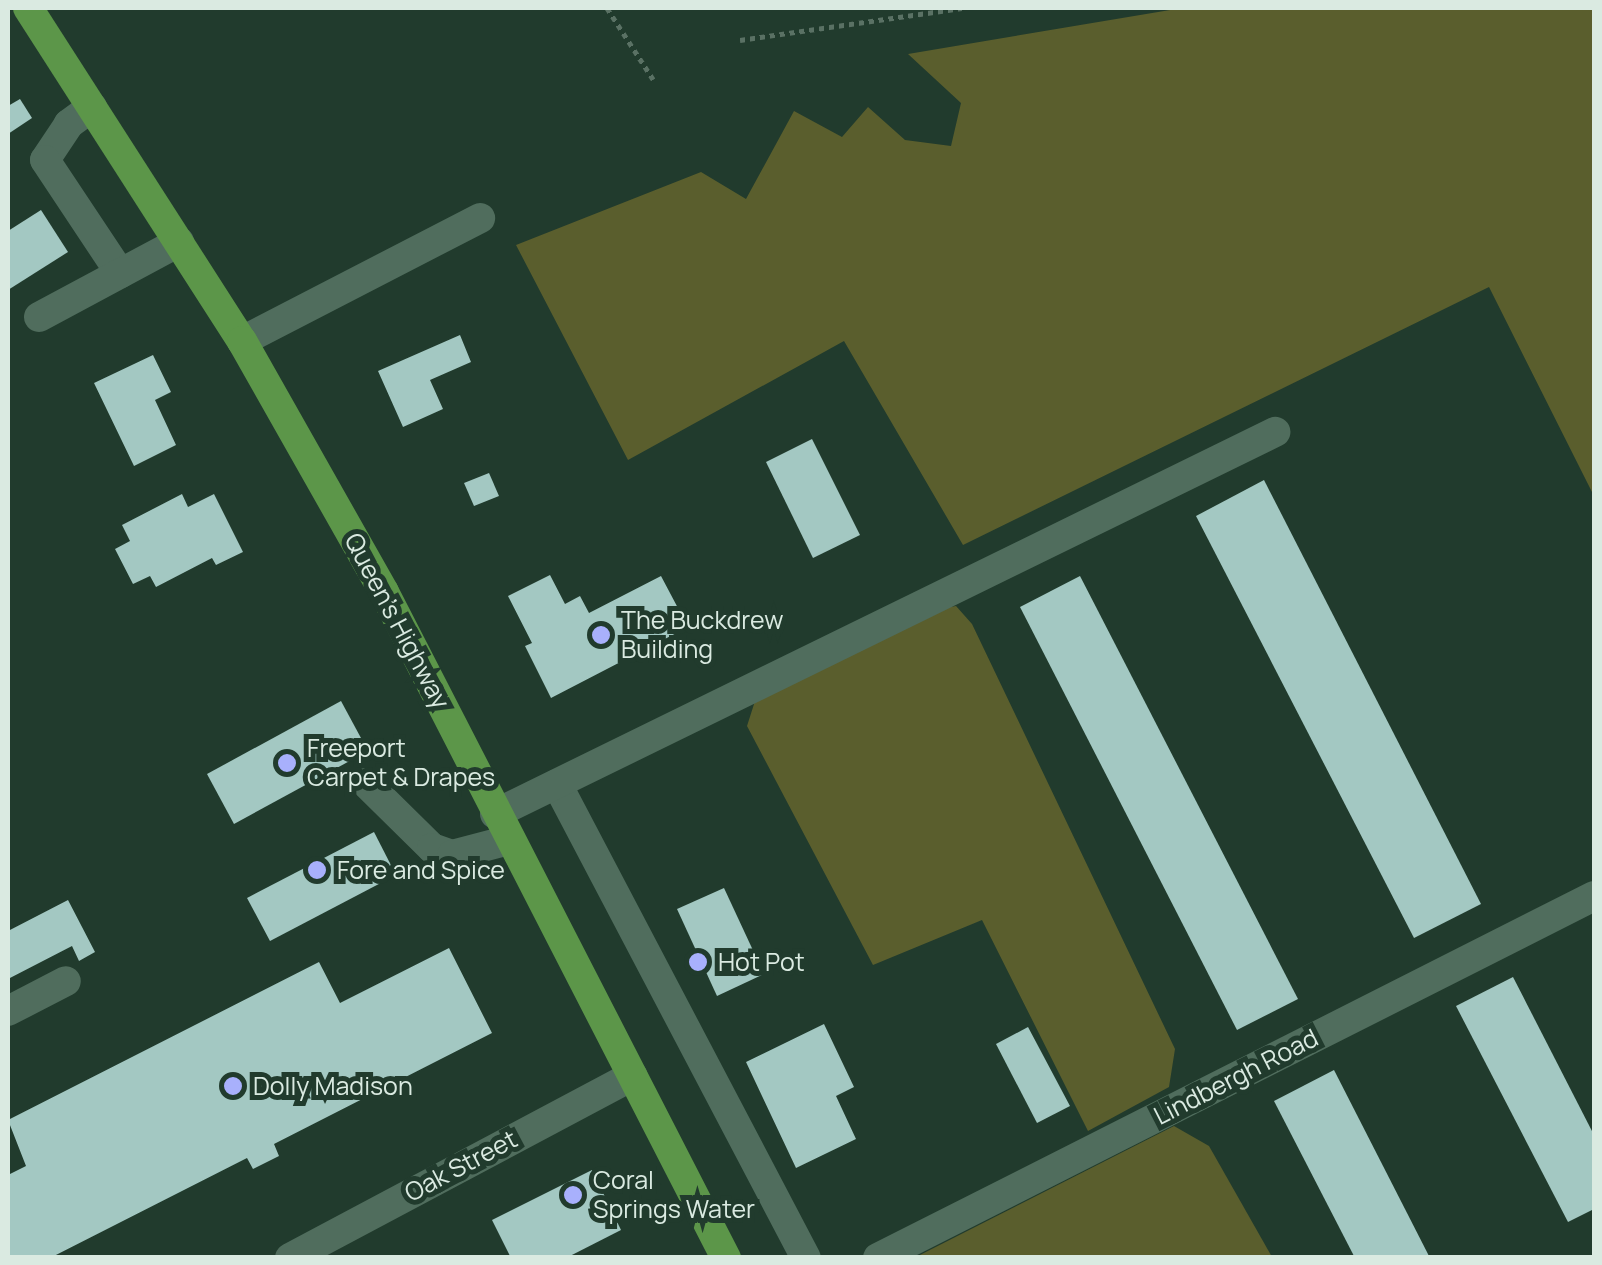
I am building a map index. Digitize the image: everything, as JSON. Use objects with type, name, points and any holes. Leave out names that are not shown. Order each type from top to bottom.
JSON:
[{"type":"main road","name":"Queen's Highway","points":[[28,8],[242,341],[384,592],[726,1258]]},
{"type":"street","points":[[92,107],[69,124],[45,160],[120,273]]},
{"type":"street","points":[[242,341],[480,218]]},
{"type":"street","points":[[38,316],[179,242]]},
{"type":"street","points":[[366,783],[432,848],[452,855],[502,827],[557,784],[1275,432]]},
{"type":"street","points":[[557,784],[806,1258]]},
{"type":"street","name":"Lindbergh Road","points":[[878,1258],[1594,896]]},
{"type":"street","points":[[8,1011],[66,981]]},
{"type":"street","name":"Oak Street","points":[[290,1258],[340,1246],[633,1076]]},
{"type":"path","points":[[607,8],[653,79]]},
{"type":"path","points":[[740,40],[962,8]]},
{"type":"green space","points":[[1182,8],[1594,8],[1594,496],[1489,287],[963,545],[844,341],[628,460],[516,245],[701,172],[746,199],[794,111],[842,137],[868,107],[905,140],[951,146],[961,103],[908,54]]},
{"type":"green space","points":[[956,606],[972,624],[1175,1049],[1169,1087],[1088,1131],[982,920],[873,965],[747,726],[755,701],[928,611]]},
{"type":"green space","points":[[1174,1126],[1209,1146],[1272,1257],[916,1257]]},
{"type":"building","points":[[20,99],[32,118],[8,134],[8,106]]},
{"type":"building","points":[[41,210],[68,252],[8,290],[8,231]]},
{"type":"building","points":[[460,335],[471,362],[430,380],[443,409],[403,427],[378,371]]},
{"type":"building","points":[[153,355],[171,392],[155,400],[176,445],[134,466],[94,383]]},
{"type":"building","points":[[812,439],[860,535],[813,558],[766,462]]},
{"type":"building","points":[[489,473],[499,496],[474,506],[464,483]]},
{"type":"building","points":[[1264,480],[1481,904],[1414,938],[1196,516]]},
{"type":"building","points":[[182,494],[188,507],[214,494],[243,552],[216,565],[212,558],[156,587],[150,576],[133,584],[115,549],[130,541],[122,525]]},
{"type":"building","name":"The Buckdrew Building","points":[[550,575],[565,604],[580,596],[589,613],[661,576],[688,627],[551,698],[525,646],[532,643],[508,596]]},
{"type":"building","points":[[1080,576],[1298,999],[1237,1030],[1020,607]]},
{"type":"building","name":"Freeport Carpet & Drapes","points":[[341,701],[368,751],[234,824],[207,774]]},
{"type":"building","points":[[374,832],[396,875],[270,941],[247,898]]},
{"type":"building","points":[[724,888],[764,974],[717,996],[677,909]]},
{"type":"building","points":[[68,900],[95,952],[79,961],[72,946],[8,979],[8,931]]},
{"type":"building","name":"Dolly Madison","points":[[449,948],[492,1033],[274,1144],[279,1156],[253,1169],[247,1158],[50,1258],[8,1258],[8,1175],[26,1166],[8,1120],[319,962],[340,1003]]},
{"type":"building","points":[[1513,977],[1594,1135],[1594,1209],[1568,1222],[1456,1006]]},
{"type":"building","points":[[824,1024],[854,1087],[836,1096],[856,1139],[796,1168],[746,1062]]},
{"type":"building","points":[[1028,1027],[1070,1106],[1037,1123],[996,1044]]},
{"type":"building","points":[[1334,1070],[1430,1258],[1355,1258],[1274,1101]]},
{"type":"building","name":"Coral Springs Water","points":[[592,1170],[621,1230],[566,1258],[511,1258],[492,1220]]},
{"type":"place","name":"The Buckdrew Building","points":[[601,635]]},
{"type":"place","name":"Freeport Carpet & Drapes","points":[[287,763]]},
{"type":"place","name":"Fore and Spice","points":[[317,870]]},
{"type":"place","name":"Hot Pot","points":[[698,962]]},
{"type":"place","name":"Dolly Madison","points":[[233,1086]]},
{"type":"place","name":"Coral Springs Water","points":[[573,1195]]}]
